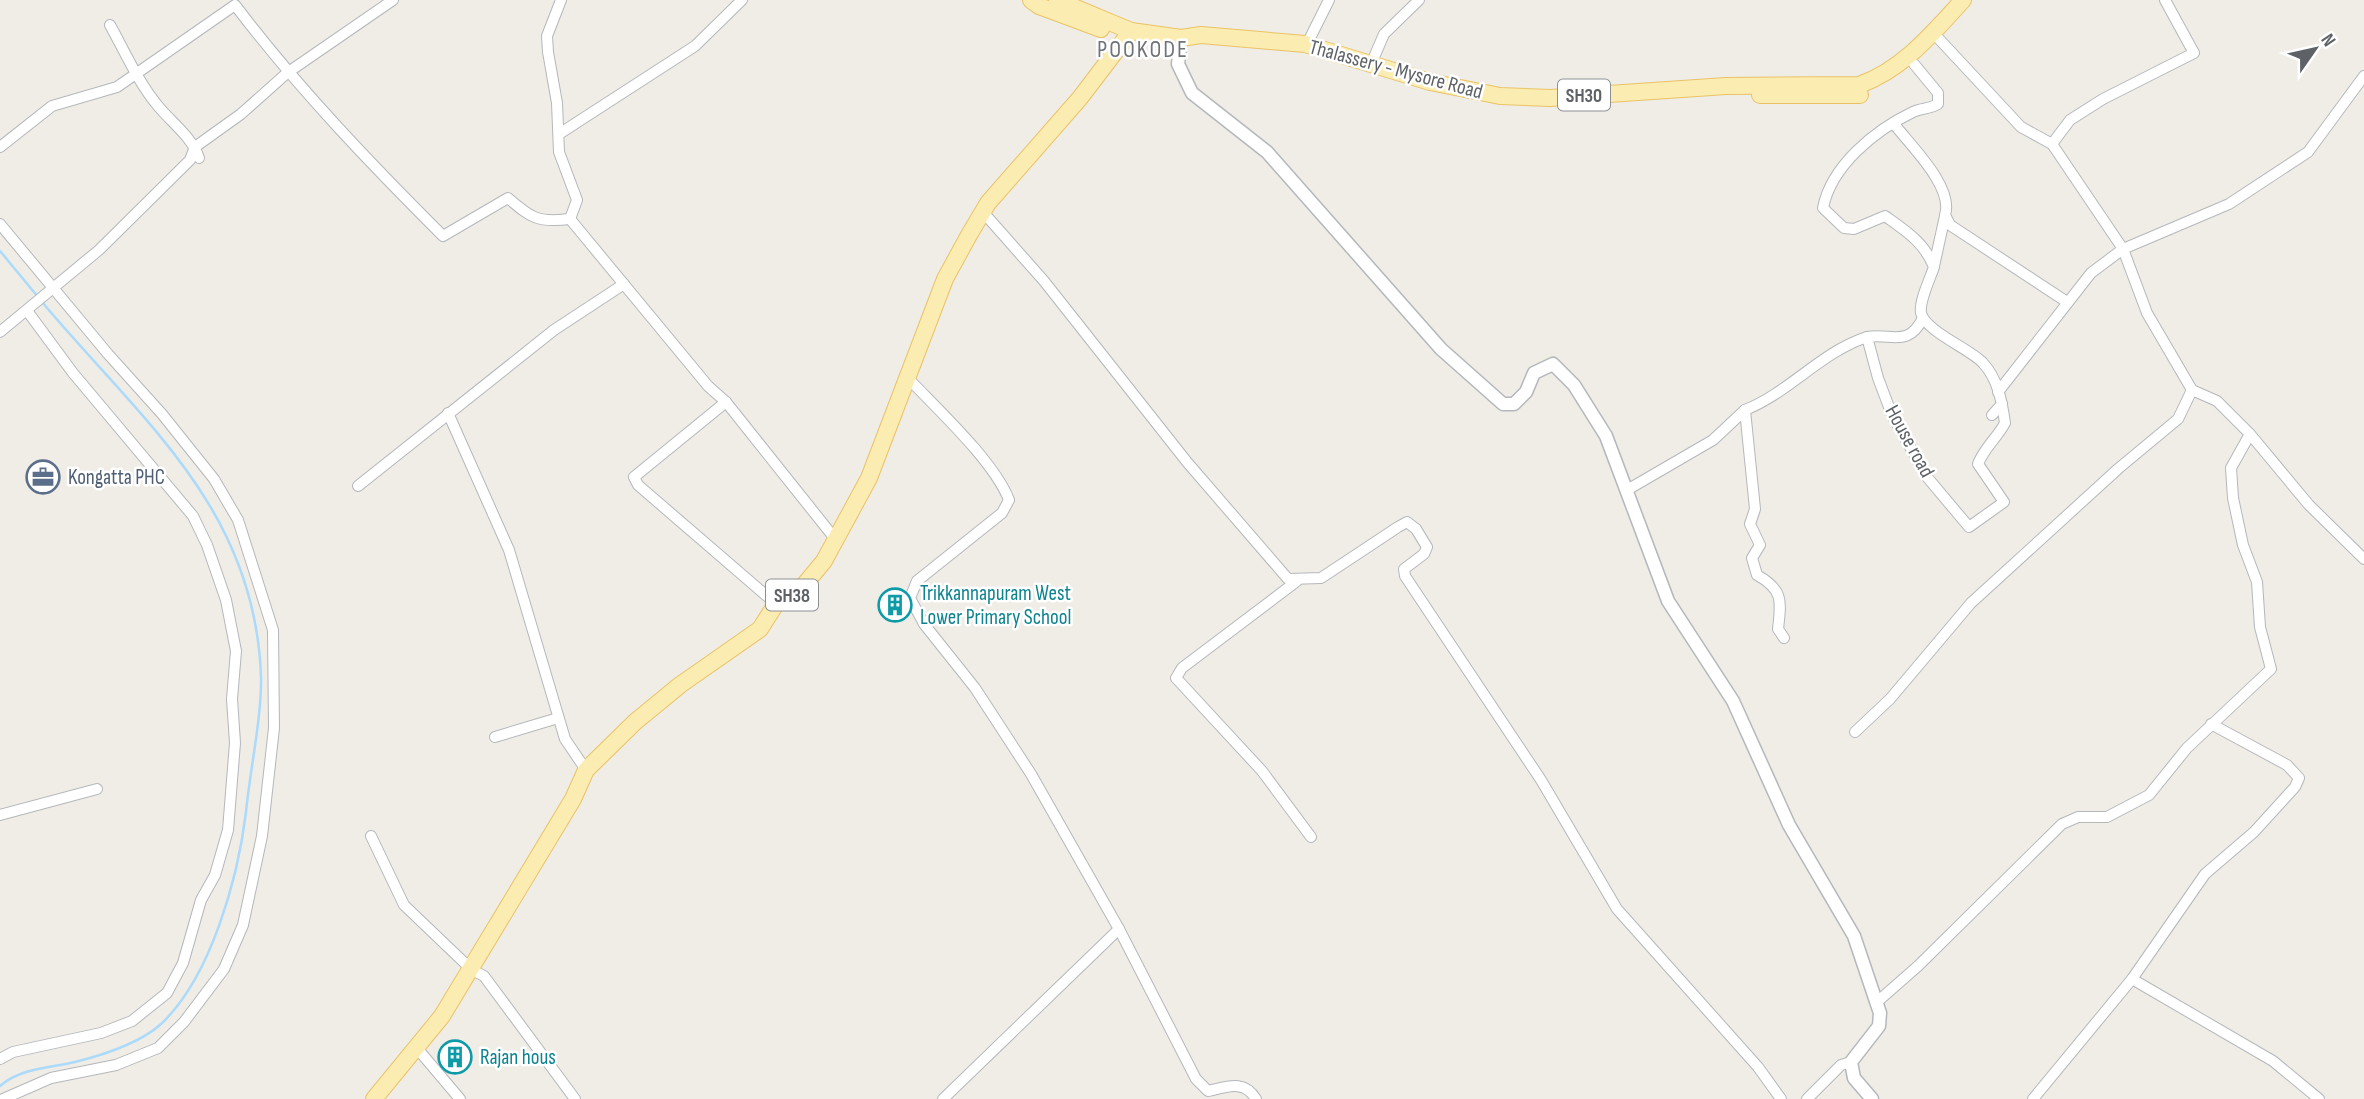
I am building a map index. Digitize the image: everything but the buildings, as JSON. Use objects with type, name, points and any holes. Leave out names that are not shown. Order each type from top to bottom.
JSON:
[{"type":"main road","points":[[1031,0],[1103,30],[1130,31]]},
{"type":"main road","name":"Thalassery - Mysore Road","points":[[1057,0],[1130,31],[1181,38],[1201,34],[1307,44],[1457,89],[1518,97],[1726,86],[1859,85],[1881,76],[1903,60],[1963,0]]},
{"type":"main road","points":[[1181,38],[1199,44],[1306,53],[1452,97],[1510,107],[1690,96],[1859,96],[1889,83],[1913,64],[1977,0]]},
{"type":"main road","name":"SH38","points":[[374,1099],[442,1016],[472,970],[573,799],[586,770],[635,722],[680,685],[760,629],[776,604],[800,590],[836,540],[869,478],[945,279],[983,212],[1019,164],[1080,98],[1130,31]]},
{"type":"street","points":[[0,332],[51,293],[190,160],[195,146],[241,114],[287,73],[393,0]]},
{"type":"street","points":[[561,0],[547,36],[559,152],[577,200],[570,219]]},
{"type":"street","points":[[558,134],[695,46],[742,0]]},
{"type":"street","points":[[1307,44],[1329,0]]},
{"type":"street","points":[[1372,62],[1384,34],[1419,0]]},
{"type":"street","points":[[2052,144],[2070,120],[2194,53],[2165,0]]},
{"type":"street","points":[[0,147],[52,106],[117,87],[235,5],[287,73],[364,158],[443,236],[508,198],[531,217],[548,222],[570,219]]},
{"type":"street","points":[[110,25],[157,106],[195,146],[199,158]]},
{"type":"street","points":[[1181,38],[1178,64],[1192,93],[1267,152],[1441,349],[1503,404],[1514,404],[1526,392],[1534,373],[1545,366],[1553,365],[1561,369],[1591,408],[1606,436],[1668,601],[1732,701],[1789,825],[1854,936],[1877,1002],[1879,1026],[1855,1053],[1851,1062],[1854,1078],[1871,1099]]},
{"type":"street","points":[[1939,39],[2021,127],[2052,144],[2123,250],[2147,313],[2192,390],[2217,401],[2249,434],[2309,505],[2364,559]]},
{"type":"street","points":[[1913,64],[1940,99],[1934,107],[1915,111],[1871,141],[1836,174],[1826,189],[1823,208],[1844,228],[1854,229],[1885,216],[1915,238],[1928,252],[1934,267]]},
{"type":"street","points":[[1998,392],[2091,273],[2123,250],[2229,204],[2308,152],[2364,76]]},
{"type":"street","points":[[1627,490],[1713,440],[1745,410],[1764,402],[1821,359],[1867,337],[1900,338],[1914,333],[1923,318],[1920,309],[1934,267],[1949,204],[1944,188],[1894,124]]},
{"type":"street","points":[[983,212],[1044,281],[1187,462],[1284,575],[1297,580],[1321,578],[1407,522],[1416,529],[1427,547],[1424,554],[1404,569],[1405,576],[1541,780],[1617,909],[1758,1067],[1781,1099]]},
{"type":"street","points":[[1945,215],[1957,230],[2067,302]]},
{"type":"street","points":[[570,219],[708,386],[726,402],[836,540]]},
{"type":"street","points":[[0,224],[51,293],[214,479],[238,520],[273,630],[274,728],[262,836],[243,925],[225,969],[184,1022],[158,1048],[116,1065],[51,1078],[3,1099]]},
{"type":"street","points":[[358,486],[554,330],[624,284]]},
{"type":"street","points":[[0,1059],[13,1052],[100,1033],[132,1021],[167,993],[183,963],[201,900],[215,875],[228,830],[235,743],[232,699],[236,651],[226,600],[207,545],[192,516],[74,373],[28,312]]},
{"type":"street","name":"House road","points":[[1867,337],[1892,415],[1927,477],[1969,527],[2004,502],[1978,464],[1983,451],[1996,439],[2005,423],[2002,404],[1993,376],[1982,361],[1955,346],[1923,318]]},
{"type":"street","points":[[907,377],[1001,483],[1009,500],[1003,513],[917,581],[910,598],[924,624],[975,688],[1024,763],[1119,929],[1196,1079],[1208,1091],[1237,1085],[1250,1090],[1256,1099]]},
{"type":"street","points":[[1855,732],[1890,699],[1971,603],[2119,468],[2178,419],[2192,390]]},
{"type":"street","points":[[726,402],[634,477],[638,485],[776,604]]},
{"type":"street","points":[[1992,415],[2002,404]]},
{"type":"street","points":[[1745,410],[1755,509],[1750,524],[1760,545],[1752,558],[1757,575],[1771,583],[1782,600],[1778,629],[1784,638]]},
{"type":"street","points":[[448,413],[509,550],[565,739],[586,770]]},
{"type":"street","points":[[1877,1002],[1918,966],[2062,824],[2078,817],[2107,817],[2149,795],[2211,723],[2271,669],[2260,627],[2257,582],[2243,545],[2233,498],[2231,468],[2249,434]]},
{"type":"street","points":[[1297,580],[1182,668],[1176,678],[1262,771],[1311,837]]},
{"type":"street","points":[[495,737],[558,718]]},
{"type":"street","points":[[2033,1099],[2132,979],[2205,874],[2254,832],[2295,788],[2298,778],[2287,765],[2211,723]]},
{"type":"street","points":[[0,815],[97,789]]},
{"type":"street","points":[[371,836],[404,905],[472,970],[484,976],[575,1099]]},
{"type":"street","points":[[943,1099],[1119,929]]},
{"type":"street","points":[[2132,979],[2273,1061],[2319,1099]]},
{"type":"street","points":[[416,1047],[460,1099]]},
{"type":"street","points":[[1807,1099],[1841,1065],[1851,1062]]},
{"type":"waterway","points":[[0,251],[38,297]]},
{"type":"waterway","points":[[0,1086],[26,1072],[86,1059],[132,1043],[161,1024],[179,1004],[208,954],[229,896],[242,838],[261,692],[254,617],[238,563],[215,515],[186,470],[153,428],[42,302]]},
{"type":"place","name":"Kongatta PHC","points":[[43,477]]},
{"type":"place","name":"Trikkannapuram West Lower Primary School","points":[[895,605]]},
{"type":"place","name":"Rajan hous","points":[[455,1057]]},
{"type":"district","name":"POOKODE","points":[[1143,49]]}]
